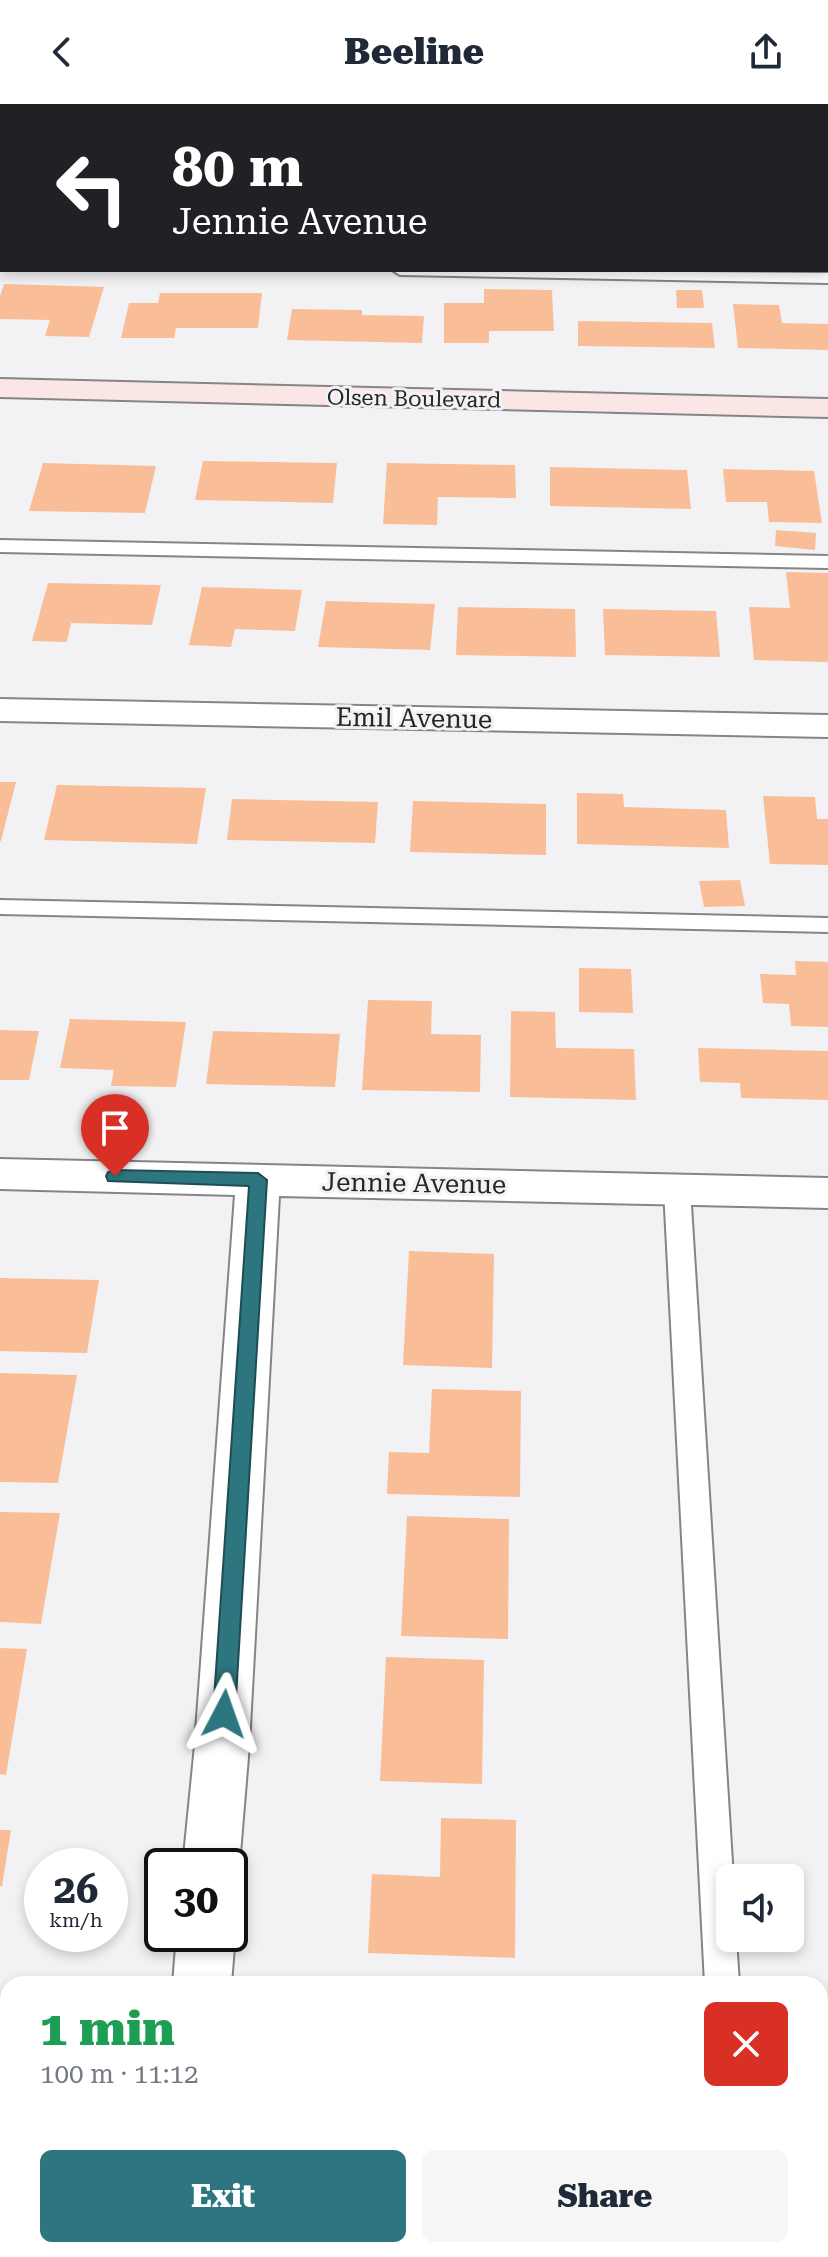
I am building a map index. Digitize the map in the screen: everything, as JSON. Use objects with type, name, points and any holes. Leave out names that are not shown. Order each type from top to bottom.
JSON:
[{"type":"main road","name":"Olsen Boulevard","points":[[0,388],[828,408]]},
{"type":"street","name":"Emil Avenue","points":[[0,710],[828,726]]},
{"type":"street","name":"Jennie Avenue","points":[[0,1174],[828,1193]]},
{"type":"street","points":[[213,1848],[258,1180]]},
{"type":"street","points":[[203,1976],[205,1952]]},
{"type":"lane","points":[[507,272],[828,278]]},
{"type":"lane","points":[[0,546],[828,562]]},
{"type":"lane","points":[[0,907],[828,925]]},
{"type":"lane","points":[[677,1189],[722,1976]]},
{"type":"building","points":[[4,284],[104,287],[89,337],[45,336],[50,320],[0,319],[0,296]]},
{"type":"building","points":[[484,289],[552,290],[554,331],[489,331],[489,343],[444,343],[444,303],[484,303]]},
{"type":"building","points":[[676,290],[702,290],[704,308],[677,308]]},
{"type":"building","points":[[160,293],[262,293],[258,328],[176,328],[174,338],[121,338],[129,303],[158,303]]},
{"type":"building","points":[[733,304],[779,305],[782,323],[828,324],[828,350],[738,348]]},
{"type":"building","points":[[292,309],[362,310],[362,315],[424,316],[422,343],[287,340]]},
{"type":"building","points":[[578,321],[712,323],[715,348],[578,346]]},
{"type":"building","points":[[203,461],[337,463],[333,503],[195,500]]},
{"type":"building","points":[[43,463],[156,466],[145,513],[29,511]]},
{"type":"building","points":[[387,463],[515,465],[516,498],[438,497],[437,525],[383,524]]},
{"type":"building","points":[[550,467],[687,470],[691,509],[550,506]]},
{"type":"building","points":[[723,469],[814,471],[822,523],[769,522],[767,502],[726,502]]},
{"type":"building","points":[[776,530],[816,533],[815,550],[775,546]]},
{"type":"building","points":[[786,572],[828,573],[828,662],[754,660],[749,607],[790,608]]},
{"type":"building","points":[[48,583],[161,585],[152,625],[71,623],[67,642],[32,641]]},
{"type":"building","points":[[202,587],[302,590],[295,631],[235,629],[231,647],[189,645]]},
{"type":"building","points":[[326,601],[435,604],[430,650],[318,647]]},
{"type":"building","points":[[458,607],[575,609],[576,657],[456,655]]},
{"type":"building","points":[[603,609],[716,611],[720,657],[605,655]]},
{"type":"building","points":[[0,782],[16,782],[1,841],[0,841]]},
{"type":"building","points":[[57,785],[206,788],[197,844],[44,840]]},
{"type":"building","points":[[577,793],[623,794],[624,807],[726,810],[729,848],[577,844]]},
{"type":"building","points":[[763,796],[815,797],[817,819],[828,819],[828,865],[770,864]]},
{"type":"building","points":[[232,799],[378,802],[375,843],[227,840]]},
{"type":"building","points":[[413,801],[546,804],[546,855],[410,852]]},
{"type":"building","points":[[740,880],[745,906],[704,907],[699,881]]},
{"type":"building","points":[[795,961],[828,962],[828,1027],[791,1026],[789,1004],[763,1003],[760,974],[796,975]]},
{"type":"building","points":[[579,968],[631,969],[633,1013],[579,1012]]},
{"type":"building","points":[[368,1000],[432,1001],[431,1034],[481,1035],[480,1092],[362,1090]]},
{"type":"building","points":[[511,1011],[555,1012],[556,1048],[634,1049],[636,1100],[510,1097]]},
{"type":"building","points":[[70,1019],[186,1022],[176,1087],[111,1086],[114,1070],[60,1068]]},
{"type":"building","points":[[0,1030],[39,1031],[29,1080],[0,1080]]},
{"type":"building","points":[[213,1031],[340,1034],[335,1087],[206,1084]]},
{"type":"building","points":[[698,1048],[828,1051],[828,1100],[741,1098],[740,1083],[700,1082]]},
{"type":"building","points":[[409,1251],[494,1254],[492,1368],[403,1365]]},
{"type":"building","points":[[0,1278],[99,1280],[87,1353],[0,1351]]},
{"type":"building","points":[[0,1373],[77,1375],[58,1483],[0,1482]]},
{"type":"building","points":[[432,1389],[521,1391],[520,1497],[387,1494],[389,1452],[429,1453]]},
{"type":"building","points":[[0,1512],[60,1513],[41,1624],[0,1622]]},
{"type":"building","points":[[407,1516],[509,1519],[508,1639],[401,1636]]},
{"type":"building","points":[[0,1648],[27,1649],[6,1775],[0,1774]]},
{"type":"building","points":[[386,1657],[484,1660],[482,1784],[380,1781]]},
{"type":"building","points":[[441,1818],[516,1820],[515,1958],[368,1953],[372,1874],[440,1877]]},
{"type":"building","points":[[0,1830],[11,1830],[2,1886],[0,1886]]},
{"type":"route","points":[[115,1176],[258,1180],[224,1714]]}]
